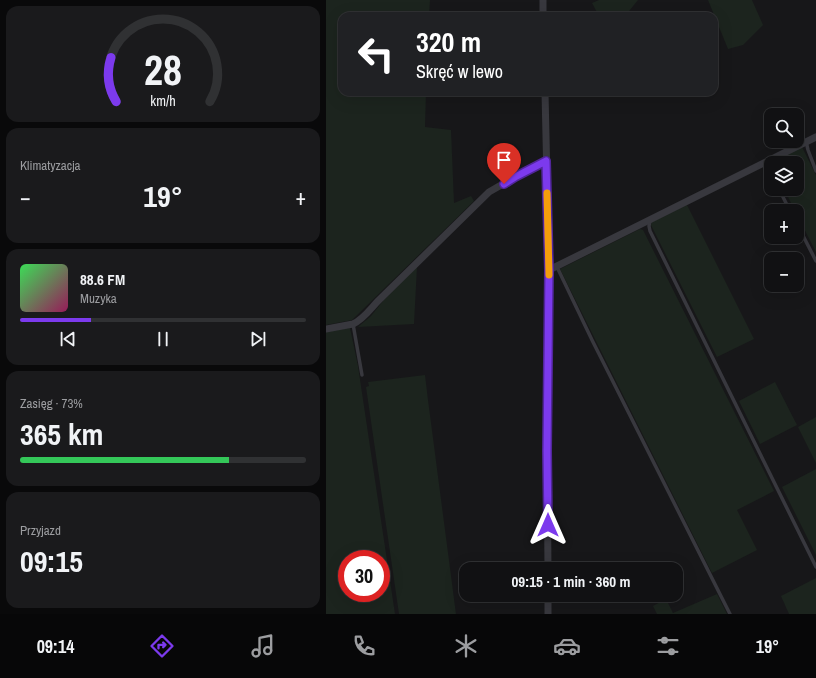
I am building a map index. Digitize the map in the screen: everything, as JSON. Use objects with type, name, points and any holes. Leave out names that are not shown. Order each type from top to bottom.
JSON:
[{"type":"street","points":[[543,0],[543,12]]},
{"type":"street","points":[[545,96],[549,270],[547,451],[548,562]]},
{"type":"street","points":[[779,156],[816,137]]},
{"type":"street","points":[[326,329],[357,322],[489,192],[546,161]]},
{"type":"street","points":[[549,270],[764,163]]},
{"type":"street","points":[[548,602],[548,614]]},
{"type":"lane","points":[[806,142],[816,171]]},
{"type":"lane","points":[[650,220],[650,231],[816,567]]},
{"type":"lane","points":[[804,238],[816,261]]},
{"type":"lane","points":[[557,267],[592,340],[730,614]]},
{"type":"lane","points":[[353,324],[362,375]]},
{"type":"shaded area","points":[[326,0],[430,0],[429,12],[338,12],[338,96],[426,96],[425,127],[451,130],[454,203],[471,196],[474,201],[352,320],[326,325]]},
{"type":"shaded area","points":[[599,0],[638,0],[628,12],[597,12],[592,3]]},
{"type":"shaded area","points":[[708,0],[752,0],[763,25],[743,45],[728,49],[718,24],[718,12],[713,12]]},
{"type":"shaded area","points":[[802,148],[816,175],[816,252],[804,229],[804,204],[792,204],[788,196],[804,196],[804,156],[785,156]]},
{"type":"shaded area","points":[[687,205],[754,339],[717,357],[651,225],[652,222]]},
{"type":"shaded area","points":[[640,229],[643,230],[774,491],[737,510],[757,550],[712,573],[560,269]]},
{"type":"shaded area","points":[[417,267],[414,324],[358,327],[371,316],[383,301]]},
{"type":"shaded area","points":[[350,328],[358,366],[385,550],[338,550],[338,602],[390,602],[390,580],[395,614],[326,614],[326,332]]},
{"type":"shaded area","points":[[425,375],[456,614],[399,614],[366,387],[369,386],[368,382]]},
{"type":"shaded area","points":[[775,382],[797,425],[760,444],[739,401]]},
{"type":"shaded area","points":[[816,417],[816,463],[798,427]]},
{"type":"shaded area","points":[[816,469],[816,555],[782,487]]},
{"type":"shaded area","points":[[816,578],[816,614],[789,614],[781,596]]},
{"type":"shaded area","points":[[717,594],[727,614],[657,614],[653,606],[660,602],[668,602],[673,613]]},
{"type":"slow traffic","points":[[547,193],[549,275]]},
{"type":"route","points":[[504,184],[546,161],[549,270],[547,451],[548,525]]}]
